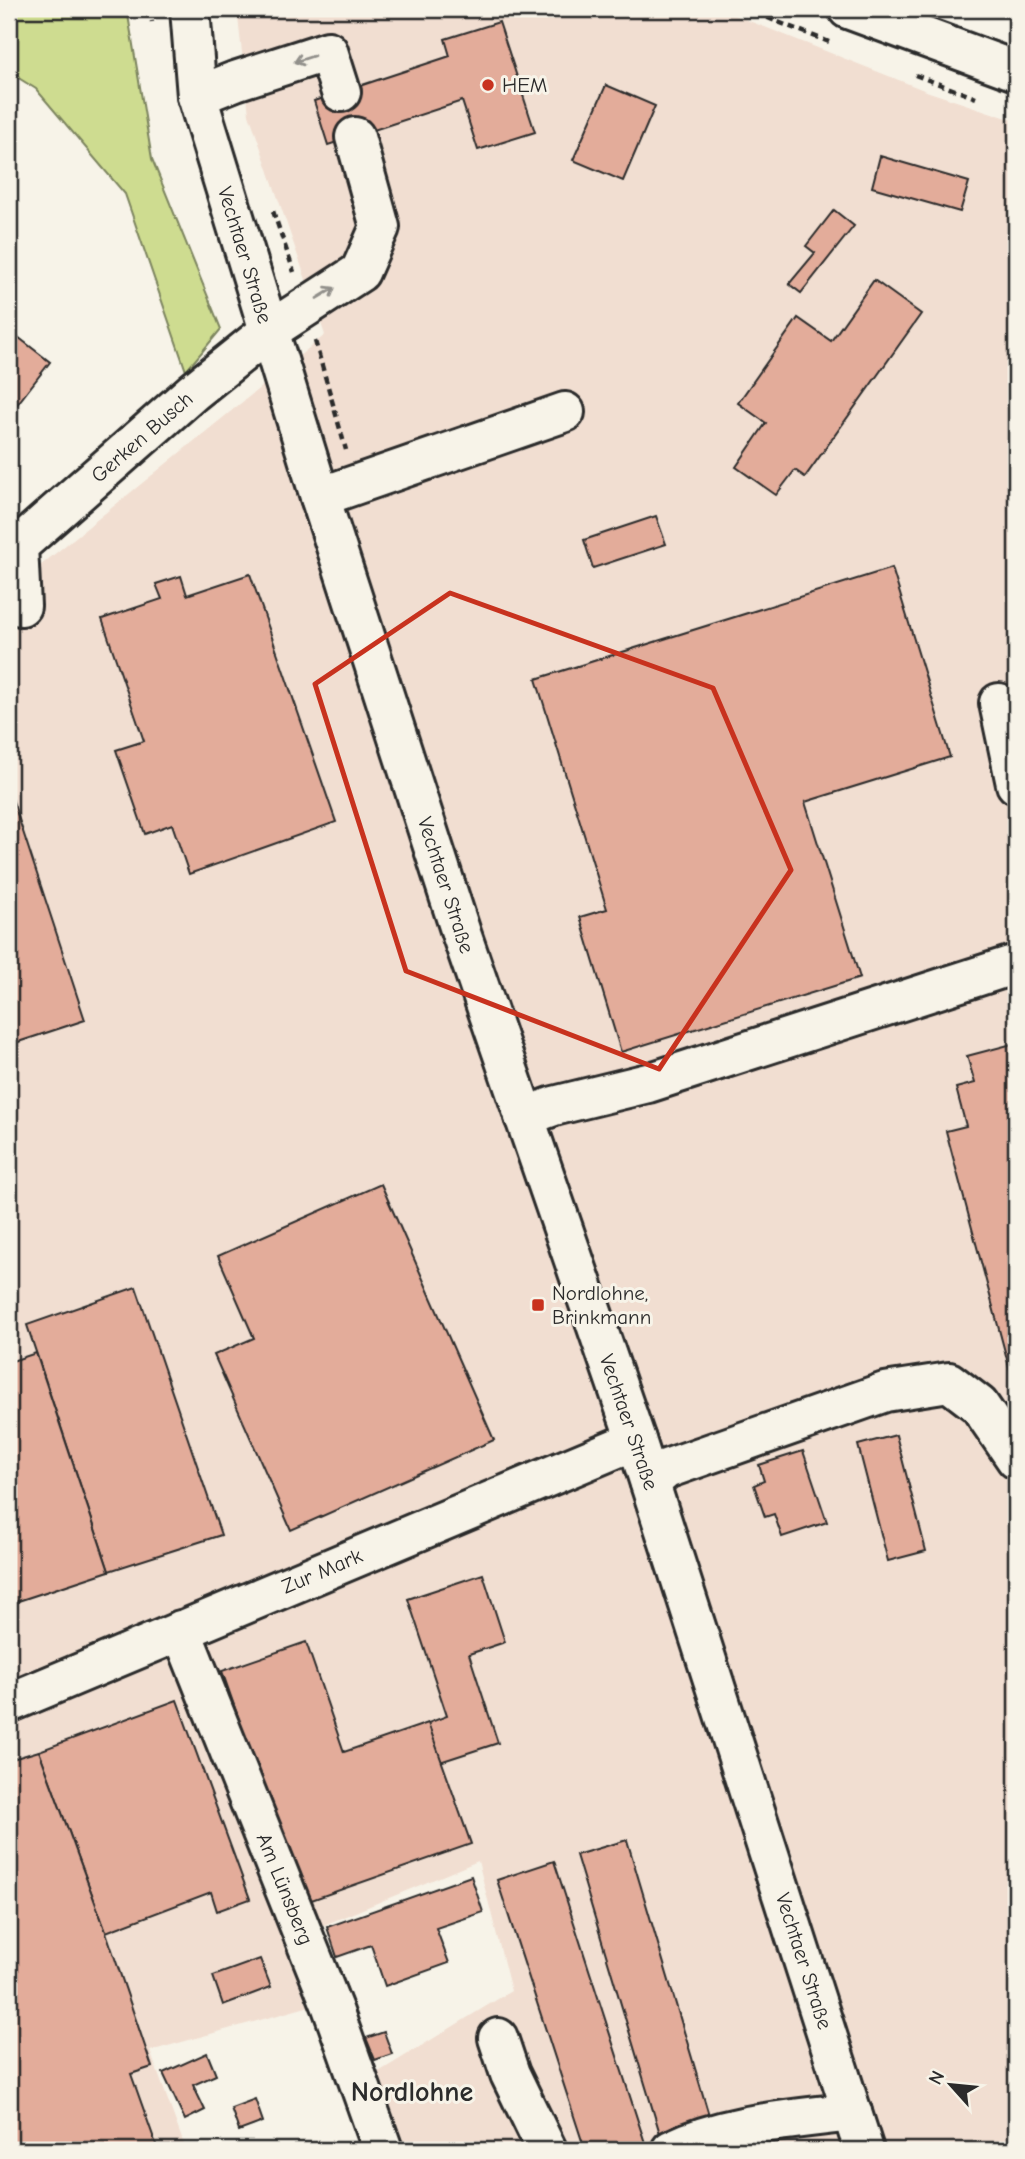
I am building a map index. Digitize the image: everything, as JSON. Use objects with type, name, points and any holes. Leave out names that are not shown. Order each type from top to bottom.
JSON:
[{"type":"main road","name":"Vechtaer Straße","points":[[190,9],[197,96],[320,496],[457,923],[636,1440],[864,2150]]},
{"type":"main road","points":[[848,9],[1016,71]]},
{"type":"main road","points":[[197,96],[235,80],[328,51],[341,92]]},
{"type":"main road","name":"Gerken Busch","points":[[21,606],[13,550],[193,392],[269,331],[360,272],[380,227],[355,137]]},
{"type":"main road","points":[[320,496],[565,412]]},
{"type":"main road","points":[[999,704],[1016,784]]},
{"type":"main road","points":[[524,1117],[555,1106],[648,1083],[1016,964]]},
{"type":"main road","points":[[650,1483],[666,1469],[885,1392],[949,1382],[979,1405],[1016,1459]]},
{"type":"main road","name":"Zur Mark","points":[[9,1703],[636,1440]]},
{"type":"main road","name":"Am Lünsberg","points":[[181,1630],[332,2007],[383,2150]]},
{"type":"main road","points":[[498,2038],[510,2074],[547,2150]]},
{"type":"main road","points":[[671,2150],[695,2139],[737,2128],[852,2112]]},
{"type":"highlighted area","points":[[450,593],[713,688],[791,870],[659,1069],[406,971],[315,684]]},
{"type":"shaded area","points":[[237,9],[719,9],[929,92],[1016,121],[1016,2150],[397,2150],[372,2076],[511,1991],[478,1861],[317,1928],[342,1997],[150,2051],[186,2150],[9,2150],[9,591],[325,335],[249,114]]},
{"type":"green space","points":[[9,9],[127,9],[152,159],[221,329],[186,371],[125,194],[36,89],[9,72]]},
{"type":"building","points":[[499,22],[535,132],[478,150],[462,101],[328,145],[314,101],[450,56],[445,39]]},
{"type":"building","points":[[606,85],[655,106],[623,181],[573,160]]},
{"type":"building","points":[[880,156],[969,182],[960,212],[872,187]]},
{"type":"building","points":[[834,210],[854,226],[801,293],[789,284],[815,253],[806,246]]},
{"type":"building","points":[[874,280],[921,314],[805,477],[795,470],[776,495],[736,467],[766,423],[738,403],[798,318],[831,341]]},
{"type":"building","points":[[9,330],[50,362],[12,411],[9,408]]},
{"type":"building","points":[[656,516],[666,544],[593,568],[584,540]]},
{"type":"building","points":[[892,568],[950,757],[805,802],[860,978],[621,1052],[580,917],[607,909],[536,679]]},
{"type":"building","points":[[250,574],[336,822],[189,874],[172,824],[145,834],[116,750],[144,741],[102,619],[162,599],[156,584],[181,576],[187,595]]},
{"type":"building","points":[[9,789],[85,1020],[9,1045]]},
{"type":"building","points":[[1016,1043],[1016,1393],[946,1131],[966,1126],[956,1088],[975,1083],[967,1056]]},
{"type":"building","points":[[381,1184],[494,1440],[291,1530],[214,1355],[254,1338],[218,1256]]},
{"type":"building","points":[[136,1287],[221,1535],[109,1571],[27,1325]]},
{"type":"building","points":[[36,1353],[109,1571],[9,1604],[9,1362]]},
{"type":"building","points":[[896,1435],[926,1551],[888,1561],[858,1445]]},
{"type":"building","points":[[803,1451],[827,1522],[782,1537],[774,1514],[765,1517],[754,1485],[764,1481],[759,1465]]},
{"type":"building","points":[[483,1574],[505,1642],[469,1654],[498,1743],[440,1762],[428,1723],[447,1716],[408,1599]]},
{"type":"building","points":[[306,1642],[344,1752],[428,1723],[471,1844],[303,1903],[222,1671]]},
{"type":"building","points":[[177,1700],[250,1899],[217,1911],[211,1892],[106,1932],[39,1751]]},
{"type":"building","points":[[39,1751],[106,1932],[152,2067],[131,2074],[158,2150],[9,2150],[9,1760]]},
{"type":"building","points":[[627,1840],[711,2122],[661,2137],[576,1855]]},
{"type":"building","points":[[554,1861],[646,2146],[633,2150],[585,2150],[497,1880]]},
{"type":"building","points":[[471,1876],[483,1912],[436,1928],[449,1963],[385,1986],[371,1945],[337,1957],[327,1927]]},
{"type":"building","points":[[260,1959],[271,1987],[223,2005],[213,1976]]},
{"type":"building","points":[[384,2032],[392,2054],[375,2060],[366,2038]]},
{"type":"building","points":[[207,2053],[216,2075],[193,2085],[205,2110],[185,2120],[163,2073]]},
{"type":"building","points":[[255,2099],[263,2122],[239,2131],[231,2108]]},
{"type":"place","name":"HEM","points":[[488,85]]},
{"type":"place","name":"Nordlohne, Brinkmann","points":[[538,1305]]},
{"type":"district","name":"Nordlohne","points":[[412,2091]]}]
